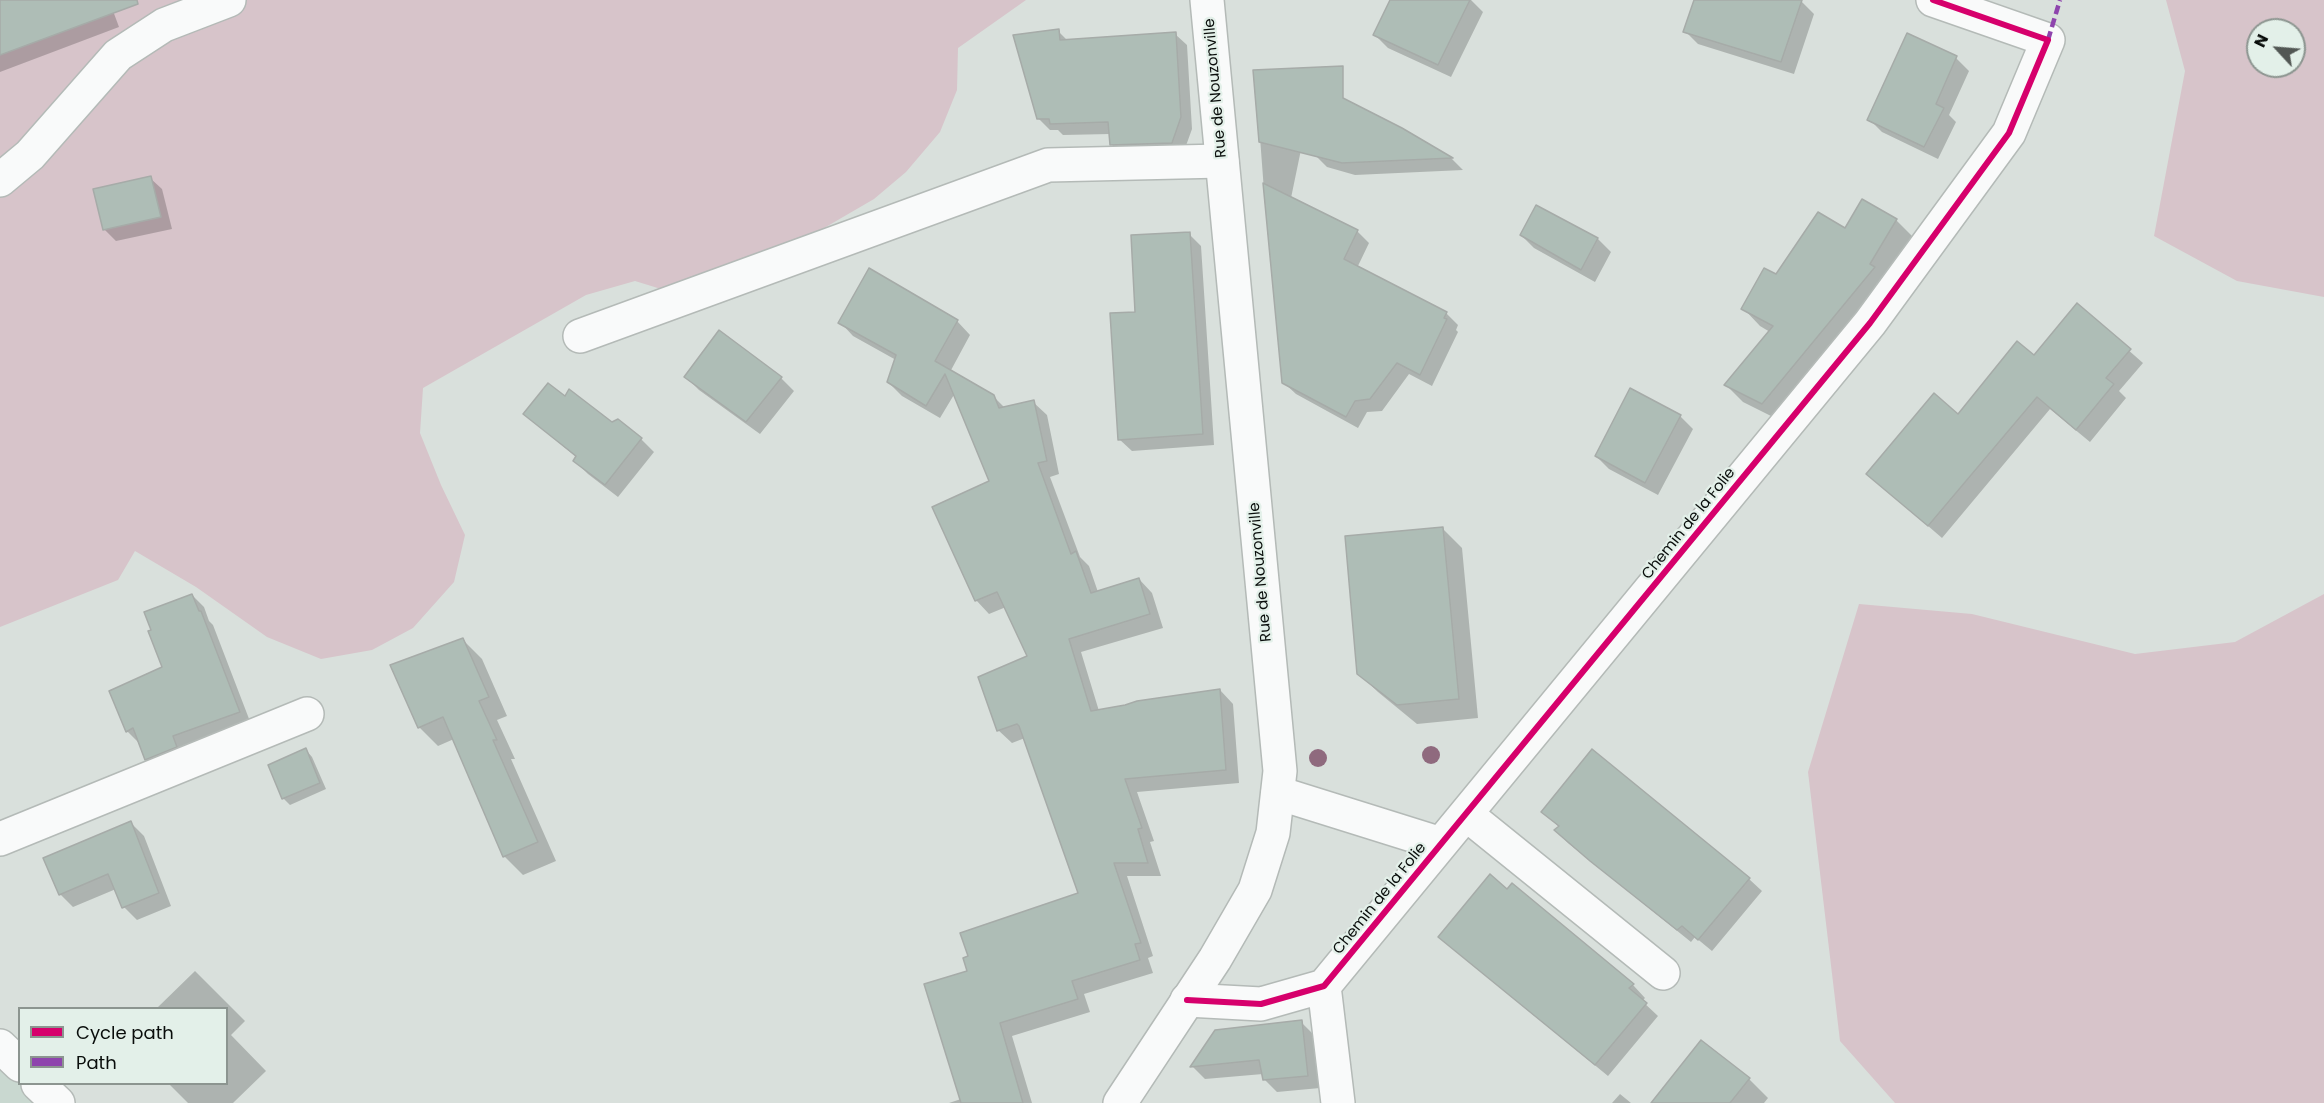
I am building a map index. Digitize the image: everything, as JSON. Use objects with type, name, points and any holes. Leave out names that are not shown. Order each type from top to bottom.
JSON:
[{"type":"street","points":[[0,180],[30,155],[118,55],[164,25],[230,0]]},
{"type":"street","name":"Rue de Nouzonville","points":[[1120,1103],[1215,958],[1255,891],[1273,833],[1280,771],[1207,0]]},
{"type":"street","name":"Chemin de la Folie","points":[[1324,986],[1870,323],[2009,132],[2048,40],[1932,0]]},
{"type":"street","points":[[580,336],[1048,165],[1222,161]]},
{"type":"street","points":[[0,839],[307,714]]},
{"type":"street","name":"Chemin de la Folie","points":[[1278,793],[1441,844]]},
{"type":"street","points":[[1466,814],[1663,974]]},
{"type":"street","points":[[1187,1000],[1261,1004],[1324,986],[1338,1103]]},
{"type":"street","points":[[0,1046],[18,1063]]},
{"type":"street","points":[[40,1085],[58,1103]]},
{"type":"shaded area","points":[[0,0],[1026,0],[958,48],[957,90],[940,132],[906,172],[874,199],[788,249],[687,297],[635,281],[586,295],[423,388],[420,433],[465,535],[454,582],[413,628],[372,650],[321,659],[267,637],[196,587],[135,551],[118,580],[0,627]]},
{"type":"shaded area","points":[[2166,0],[2324,0],[2324,297],[2237,281],[2154,236],[2185,71]]},
{"type":"shaded area","points":[[2324,594],[2324,1103],[1895,1103],[1840,1041],[1808,772],[1859,604],[1972,614],[2135,654],[2235,642]]},
{"type":"shaded area","points":[[0,1046],[18,1064],[18,1085],[39,1085],[58,1103],[0,1103]]},
{"type":"building","points":[[0,0],[137,0],[138,4],[0,55]]},
{"type":"building","points":[[1390,0],[1470,0],[1438,65],[1373,35]]},
{"type":"building","points":[[1694,0],[1802,0],[1781,62],[1683,32]]},
{"type":"building","points":[[1059,29],[1060,40],[1176,32],[1181,117],[1172,143],[1110,145],[1108,122],[1050,124],[1049,119],[1037,119],[1013,35]]},
{"type":"building","points":[[1907,33],[1957,56],[1936,104],[1944,108],[1924,147],[1867,120]]},
{"type":"building","points":[[1343,66],[1343,98],[1402,128],[1453,158],[1342,163],[1259,142],[1253,70]]},
{"type":"building","points":[[151,176],[161,217],[103,230],[93,189]]},
{"type":"building","points":[[1263,183],[1358,230],[1344,259],[1447,312],[1444,318],[1447,319],[1420,375],[1397,363],[1370,399],[1355,401],[1346,417],[1282,383]]},
{"type":"building","points":[[1862,199],[1897,219],[1870,264],[1875,267],[1762,404],[1724,385],[1773,326],[1741,309],[1764,268],[1776,274],[1818,212],[1845,228]]},
{"type":"building","points":[[1536,205],[1598,238],[1581,270],[1520,235]]},
{"type":"building","points":[[1190,232],[1203,434],[1118,440],[1110,313],[1135,312],[1131,235]]},
{"type":"building","points":[[869,268],[958,320],[935,361],[994,395],[999,408],[1034,400],[1047,461],[1038,463],[1071,554],[1076,551],[1091,593],[1139,578],[1150,614],[1069,639],[1091,711],[1137,701],[1220,689],[1226,770],[1125,779],[1142,828],[1138,829],[1148,863],[1114,863],[1141,943],[1135,944],[1140,960],[1072,981],[1078,999],[1000,1023],[1023,1103],[961,1103],[924,984],[967,971],[963,958],[968,956],[960,933],[1078,893],[1019,726],[1017,724],[997,731],[978,677],[1027,656],[997,592],[975,601],[932,507],[989,481],[945,374],[926,406],[887,382],[896,355],[838,323]]},
{"type":"building","points":[[2077,303],[2131,349],[2106,378],[2114,384],[2076,430],[2037,397],[1928,526],[1866,474],[1934,393],[1958,414],[2017,341],[2034,355]]},
{"type":"building","points":[[719,330],[782,377],[746,422],[684,377]]},
{"type":"building","points":[[548,383],[565,396],[569,389],[612,422],[618,419],[642,438],[605,485],[573,461],[576,456],[523,414]]},
{"type":"building","points":[[1630,388],[1681,415],[1645,483],[1595,456]]},
{"type":"building","points":[[1443,527],[1459,699],[1397,705],[1357,674],[1345,536]]},
{"type":"building","points":[[192,594],[201,611],[240,712],[173,736],[177,747],[145,760],[133,728],[126,732],[109,691],[162,667],[148,631],[151,630],[144,612]]},
{"type":"building","points":[[463,638],[489,697],[479,701],[497,740],[493,740],[538,842],[503,857],[443,717],[418,728],[390,665]]},
{"type":"building","points":[[306,748],[320,783],[282,799],[268,765]]},
{"type":"building","points":[[1592,749],[1750,878],[1698,940],[1682,926],[1677,930],[1590,861],[1554,830],[1559,826],[1541,812]]},
{"type":"building","points":[[131,821],[159,893],[122,908],[108,874],[59,895],[43,858]]},
{"type":"building","points":[[1490,874],[1507,889],[1512,883],[1634,984],[1629,988],[1647,1003],[1595,1065],[1438,937]]},
{"type":"building","points":[[1302,1020],[1308,1076],[1263,1080],[1259,1060],[1190,1067],[1215,1030]]},
{"type":"building","points":[[1701,1040],[1750,1078],[1730,1103],[1651,1103]]},
{"type":"marked path","points":[[2048,40],[2060,0]]},
{"type":"cycle path","points":[[1187,1000],[1261,1004],[1324,986],[1870,323],[2009,133],[2048,40],[1933,0]]}]
